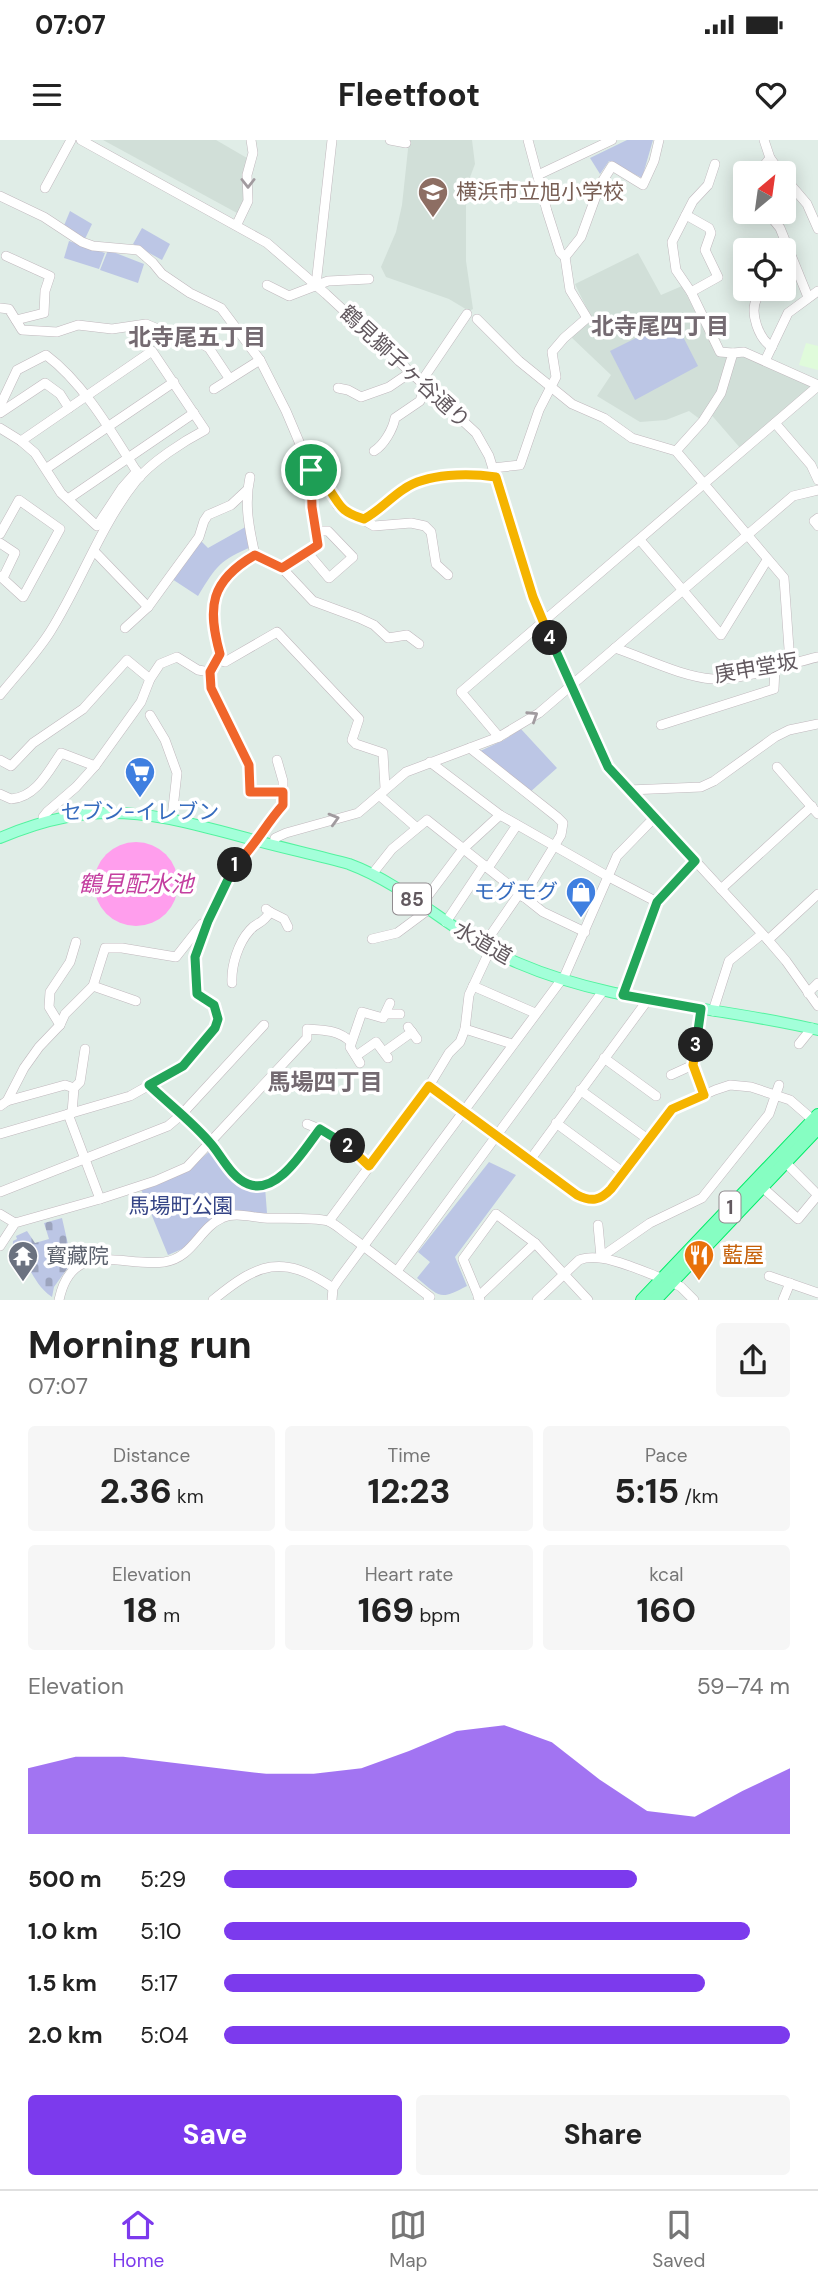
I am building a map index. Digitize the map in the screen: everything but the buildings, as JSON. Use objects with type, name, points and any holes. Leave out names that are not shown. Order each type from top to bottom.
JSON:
[{"type":"highway","name":"1","points":[[642,1300],[667,1281],[786,1163],[816,1121]]},
{"type":"highway","name":"1","points":[[655,1300],[667,1281],[816,1121]]},
{"type":"main road","name":"水道道","points":[[1,836],[44,821],[97,812],[172,817],[349,864],[373,873],[487,948],[561,980],[623,995],[815,1029]]},
{"type":"street","points":[[45,188],[71,140]]},
{"type":"street","name":"鶴見獅子ヶ谷通り","points":[[81,140],[267,243],[476,433],[489,456],[543,623],[608,767],[765,937],[818,1006]]},
{"type":"street","points":[[237,224],[248,201],[247,174],[253,153],[251,140]]},
{"type":"street","points":[[316,285],[332,140]]},
{"type":"street","points":[[390,140],[406,143]]},
{"type":"street","points":[[364,519],[406,487],[439,477],[494,473],[520,465],[539,410],[557,373],[552,352],[587,318],[570,290],[565,257],[560,252],[547,211],[528,140]]},
{"type":"street","points":[[538,175],[612,140]]},
{"type":"street","points":[[565,257],[580,237],[600,186],[612,166],[643,185],[654,161],[659,140]]},
{"type":"street","points":[[764,140],[772,161]]},
{"type":"street","points":[[499,737],[461,692],[818,386],[744,352],[720,352],[691,292],[676,270],[672,242],[694,201],[708,185],[715,164]]},
{"type":"street","points":[[796,191],[807,204],[818,229]]},
{"type":"street","points":[[0,196],[44,217],[82,242],[93,246],[138,250],[162,274],[190,293],[221,308],[260,360],[286,411],[311,470],[312,507],[318,545],[282,568]]},
{"type":"street","points":[[686,215],[709,228],[711,233],[705,250],[718,277],[691,292]]},
{"type":"street","points":[[777,224],[808,297]]},
{"type":"street","points":[[6,256],[50,276],[45,291],[44,313],[16,320]]},
{"type":"street","points":[[267,285],[289,296],[328,281],[369,279]]},
{"type":"street","points":[[765,361],[788,313],[818,291]]},
{"type":"street","points":[[756,301],[754,310],[761,337],[772,347]]},
{"type":"street","points":[[0,308],[9,309],[22,330],[57,332],[78,325],[112,329],[146,324],[170,334],[181,343],[190,337],[209,348],[229,379]]},
{"type":"street","points":[[374,451],[381,447],[395,418],[420,401],[423,383],[467,314]]},
{"type":"street","points":[[477,319],[519,361],[572,404],[604,418],[632,438],[676,451],[784,578],[790,663]]},
{"type":"street","points":[[0,428],[21,440],[36,453],[61,493],[97,526],[122,488],[138,474],[205,429],[152,351],[21,440]]},
{"type":"street","points":[[676,451],[703,421],[721,393],[733,353]]},
{"type":"street","points":[[0,406],[4,383],[17,370],[46,355],[61,367],[86,397],[138,474]]},
{"type":"street","points":[[214,388],[260,360]]},
{"type":"street","points":[[338,388],[361,397],[389,387],[411,372]]},
{"type":"street","points":[[47,468],[174,382]]},
{"type":"street","points":[[0,413],[45,383],[60,394],[69,408]]},
{"type":"street","points":[[68,499],[194,413]]},
{"type":"street","points":[[775,423],[811,465],[818,480]]},
{"type":"street","points":[[311,470],[327,486],[337,505],[374,526],[411,523],[425,526],[431,532],[436,564],[448,575]]},
{"type":"street","points":[[0,695],[49,634],[138,474]]},
{"type":"street","points":[[250,477],[246,491],[255,555]]},
{"type":"street","points":[[274,845],[275,838],[286,833],[358,813],[406,772],[499,737],[539,713],[793,496],[818,490]]},
{"type":"street","points":[[124,628],[148,607],[199,537],[208,515],[231,505],[246,491]]},
{"type":"street","points":[[0,534],[19,500],[60,529],[23,597],[1,577],[15,553],[0,543]]},
{"type":"street","points":[[818,518],[814,521],[818,526]]},
{"type":"street","points":[[307,552],[330,578],[353,557],[328,531],[316,531]]},
{"type":"street","points":[[640,540],[721,635],[767,560]]},
{"type":"street","points":[[94,552],[148,607]]},
{"type":"street","points":[[255,555],[282,568],[313,601],[374,625],[388,638],[407,635],[419,644]]},
{"type":"street","points":[[255,555],[235,568],[215,599],[212,626],[220,654],[210,672],[211,688],[249,765],[250,792],[283,792]]},
{"type":"street","points":[[219,660],[225,663],[277,632],[359,719],[352,740],[356,744],[383,753],[382,791],[417,828]]},
{"type":"street","name":"庚申堂坂","points":[[615,648],[713,679],[818,657]]},
{"type":"street","points":[[44,821],[47,812],[95,766],[141,702],[150,679],[160,664],[177,657],[198,670],[210,672]]},
{"type":"street","points":[[0,760],[11,766],[33,743],[83,709],[127,660],[150,679]]},
{"type":"street","points":[[661,725],[774,688],[775,667]]},
{"type":"street","points":[[150,715],[166,740],[177,773],[172,817]]},
{"type":"street","points":[[629,790],[701,787],[714,781],[775,737],[789,730],[818,724]]},
{"type":"street","points":[[329,1221],[429,1086],[449,1053],[460,1042],[465,1029],[469,995],[487,948],[564,829],[561,820],[470,748]]},
{"type":"street","points":[[0,794],[11,800],[28,795],[45,778],[61,754],[95,766]]},
{"type":"street","points":[[0,1134],[130,1096],[183,1066],[211,1035],[218,1019],[214,1005],[197,994],[195,957],[233,867],[251,850],[265,826],[283,805],[283,781],[277,760]]},
{"type":"street","points":[[430,762],[500,815],[657,902]]},
{"type":"street","points":[[721,889],[815,810],[776,766]]},
{"type":"street","points":[[372,939],[397,933],[425,908],[463,849],[500,815]]},
{"type":"street","points":[[331,1300],[333,1288],[561,980],[585,932],[617,856],[654,818]]},
{"type":"street","points":[[373,873],[392,849],[427,820],[543,912],[585,932]]},
{"type":"street","points":[[446,922],[517,825]]},
{"type":"street","points":[[623,995],[657,902],[695,861]]},
{"type":"street","points":[[704,1095],[693,1065],[707,1010],[729,961],[765,937],[818,894]]},
{"type":"street","points":[[232,983],[232,972],[242,942],[251,928],[264,922],[268,910],[284,919],[288,927]]},
{"type":"street","points":[[3,1103],[39,1047],[60,1025],[65,1014],[93,986],[105,948],[122,948],[176,957],[202,924],[208,921]]},
{"type":"street","points":[[60,1025],[49,1007],[50,992],[70,962],[76,942]]},
{"type":"street","points":[[808,993],[818,983]]},
{"type":"street","points":[[93,986],[136,1001]]},
{"type":"street","points":[[473,986],[536,1013]]},
{"type":"street","points":[[397,1271],[603,991]]},
{"type":"street","points":[[530,1160],[644,1005],[645,998]]},
{"type":"street","points":[[390,1003],[383,1018],[362,1012],[350,1047],[358,1060],[376,1042],[386,1055],[413,1033]]},
{"type":"street","points":[[386,1014],[400,1014]]},
{"type":"street","points":[[0,1192],[168,1126],[264,1025]]},
{"type":"street","points":[[0,1246],[15,1223],[100,1199],[187,1167],[307,1038],[307,1029],[342,1034],[351,1042]]},
{"type":"street","points":[[465,1029],[512,1045]]},
{"type":"street","points":[[799,1044],[815,1029]]},
{"type":"street","points":[[85,1049],[80,1082],[74,1088],[70,1114],[84,1160],[100,1199]]},
{"type":"street","points":[[604,1058],[656,1096]]},
{"type":"street","points":[[671,1074],[693,1065]]},
{"type":"street","points":[[3,1103],[65,1085],[74,1088]]},
{"type":"street","points":[[149,1085],[210,1142],[234,1172],[250,1185],[262,1185],[278,1180],[320,1129]]},
{"type":"street","points":[[429,1086],[577,1195],[588,1200],[604,1197],[671,1107],[704,1095],[730,1086],[777,1090],[816,1121]]},
{"type":"street","points":[[580,1090],[649,1140]]},
{"type":"street","points":[[601,1257],[650,1223],[702,1198],[769,1114],[777,1090]]},
{"type":"street","points":[[556,1123],[624,1173]]},
{"type":"street","points":[[307,1124],[346,1145],[369,1166]]},
{"type":"street","points":[[762,1187],[797,1219],[818,1195],[786,1163]]},
{"type":"street","points":[[0,1214],[15,1223]]},
{"type":"street","points":[[535,1243],[479,1299],[463,1259],[496,1214],[535,1243],[588,1300]]},
{"type":"street","points":[[60,1300],[68,1277],[81,1265],[98,1259],[168,1262],[187,1251],[209,1226],[226,1216],[244,1215],[329,1221],[430,1297],[428,1300]]},
{"type":"street","points":[[598,1225],[601,1257]]},
{"type":"street","points":[[537,1300],[579,1261],[588,1257],[601,1257],[681,1287],[694,1300]]},
{"type":"street","points":[[213,1300],[251,1271],[284,1266],[302,1270],[333,1288]]},
{"type":"street","points":[[769,1276],[818,1293]]},
{"type":"street","points":[[783,1300],[790,1283]]},
{"type":"shaded area","points":[[103,140],[216,140],[247,158],[245,198],[237,213]]},
{"type":"shaded area","name":"横浜市立旭小学校","points":[[409,140],[472,140],[475,164],[469,180],[466,206],[466,261],[473,309],[469,311],[449,299],[386,277],[381,267],[396,232],[402,205]]},
{"type":"shaded area","points":[[638,253],[661,295],[682,286],[716,353],[744,355],[811,386],[811,389],[741,449],[708,411],[701,420],[689,411],[666,420],[640,422],[597,396],[611,375],[570,336],[591,317],[575,284]]},
{"type":"shaded area","points":[[806,343],[818,346],[818,370],[799,365]]},
{"type":"green space","points":[[627,140],[653,140],[642,178],[609,161],[600,174],[590,158]]},
{"type":"green space","points":[[70,211],[92,224],[85,239],[63,228]]},
{"type":"green space","points":[[142,228],[170,244],[162,260],[133,244]]},
{"type":"green space","points":[[69,241],[105,253],[99,269],[64,258]]},
{"type":"green space","points":[[108,250],[144,264],[138,283],[100,270]]},
{"type":"green space","points":[[674,319],[698,366],[635,400],[610,351]]},
{"type":"green space","points":[[249,525],[253,546],[220,565],[198,596],[172,579],[200,540],[208,548]]},
{"type":"green space","points":[[521,729],[557,768],[529,793],[478,752]]},
{"type":"green space","name":"馬場町公園","points":[[213,1151],[233,1175],[265,1187],[267,1213],[225,1213],[182,1249],[168,1255],[141,1189],[190,1168]]},
{"type":"green space","points":[[489,1162],[516,1175],[455,1257],[467,1286],[441,1295],[417,1278],[430,1262],[418,1252]]},
{"type":"green space","points":[[62,1218],[72,1262],[54,1287],[52,1297],[42,1289],[24,1263],[9,1264],[9,1261],[16,1236],[27,1231],[35,1243],[49,1239],[44,1223]]},
{"type":"water","name":"鶴見配水池","points":[[136,842],[152,845],[166,854],[175,868],[178,884],[175,900],[166,914],[152,923],[136,926],[120,923],[106,914],[97,900],[94,884],[97,868],[106,854],[120,845]]},
{"type":"place","name":"横浜市立旭小学校","points":[[433,219]]},
{"type":"place","name":"セブン-イレブン","points":[[140,799]]},
{"type":"place","name":"モグモグ","points":[[581,919]]},
{"type":"place","name":"藍屋","points":[[699,1282]]},
{"type":"place","name":"寳藏院","points":[[23,1283]]},
{"type":"district","name":"北寺尾四丁目","points":[[660,326]]},
{"type":"district","name":"北寺尾五丁目","points":[[197,337]]},
{"type":"district","name":"馬場四丁目","points":[[325,1082]]},
{"type":"route","points":[[311,470],[327,486],[337,505],[364,519],[406,487],[439,477],[475,474],[496,477],[543,623],[608,767],[695,861],[657,902],[623,995],[701,1009],[693,1065],[704,1095],[672,1109],[611,1189],[599,1199],[588,1200],[577,1195],[429,1086],[369,1166],[346,1145],[320,1129],[278,1180],[262,1185],[250,1185],[234,1172],[210,1142],[149,1085],[183,1066],[215,1028],[218,1019],[214,1005],[197,994],[195,957],[233,867],[251,850],[265,826],[283,805],[283,792],[250,792],[249,765],[211,688],[210,672],[220,654],[212,626],[215,599],[235,568],[255,555],[282,568],[318,545],[312,507],[311,470]]}]
